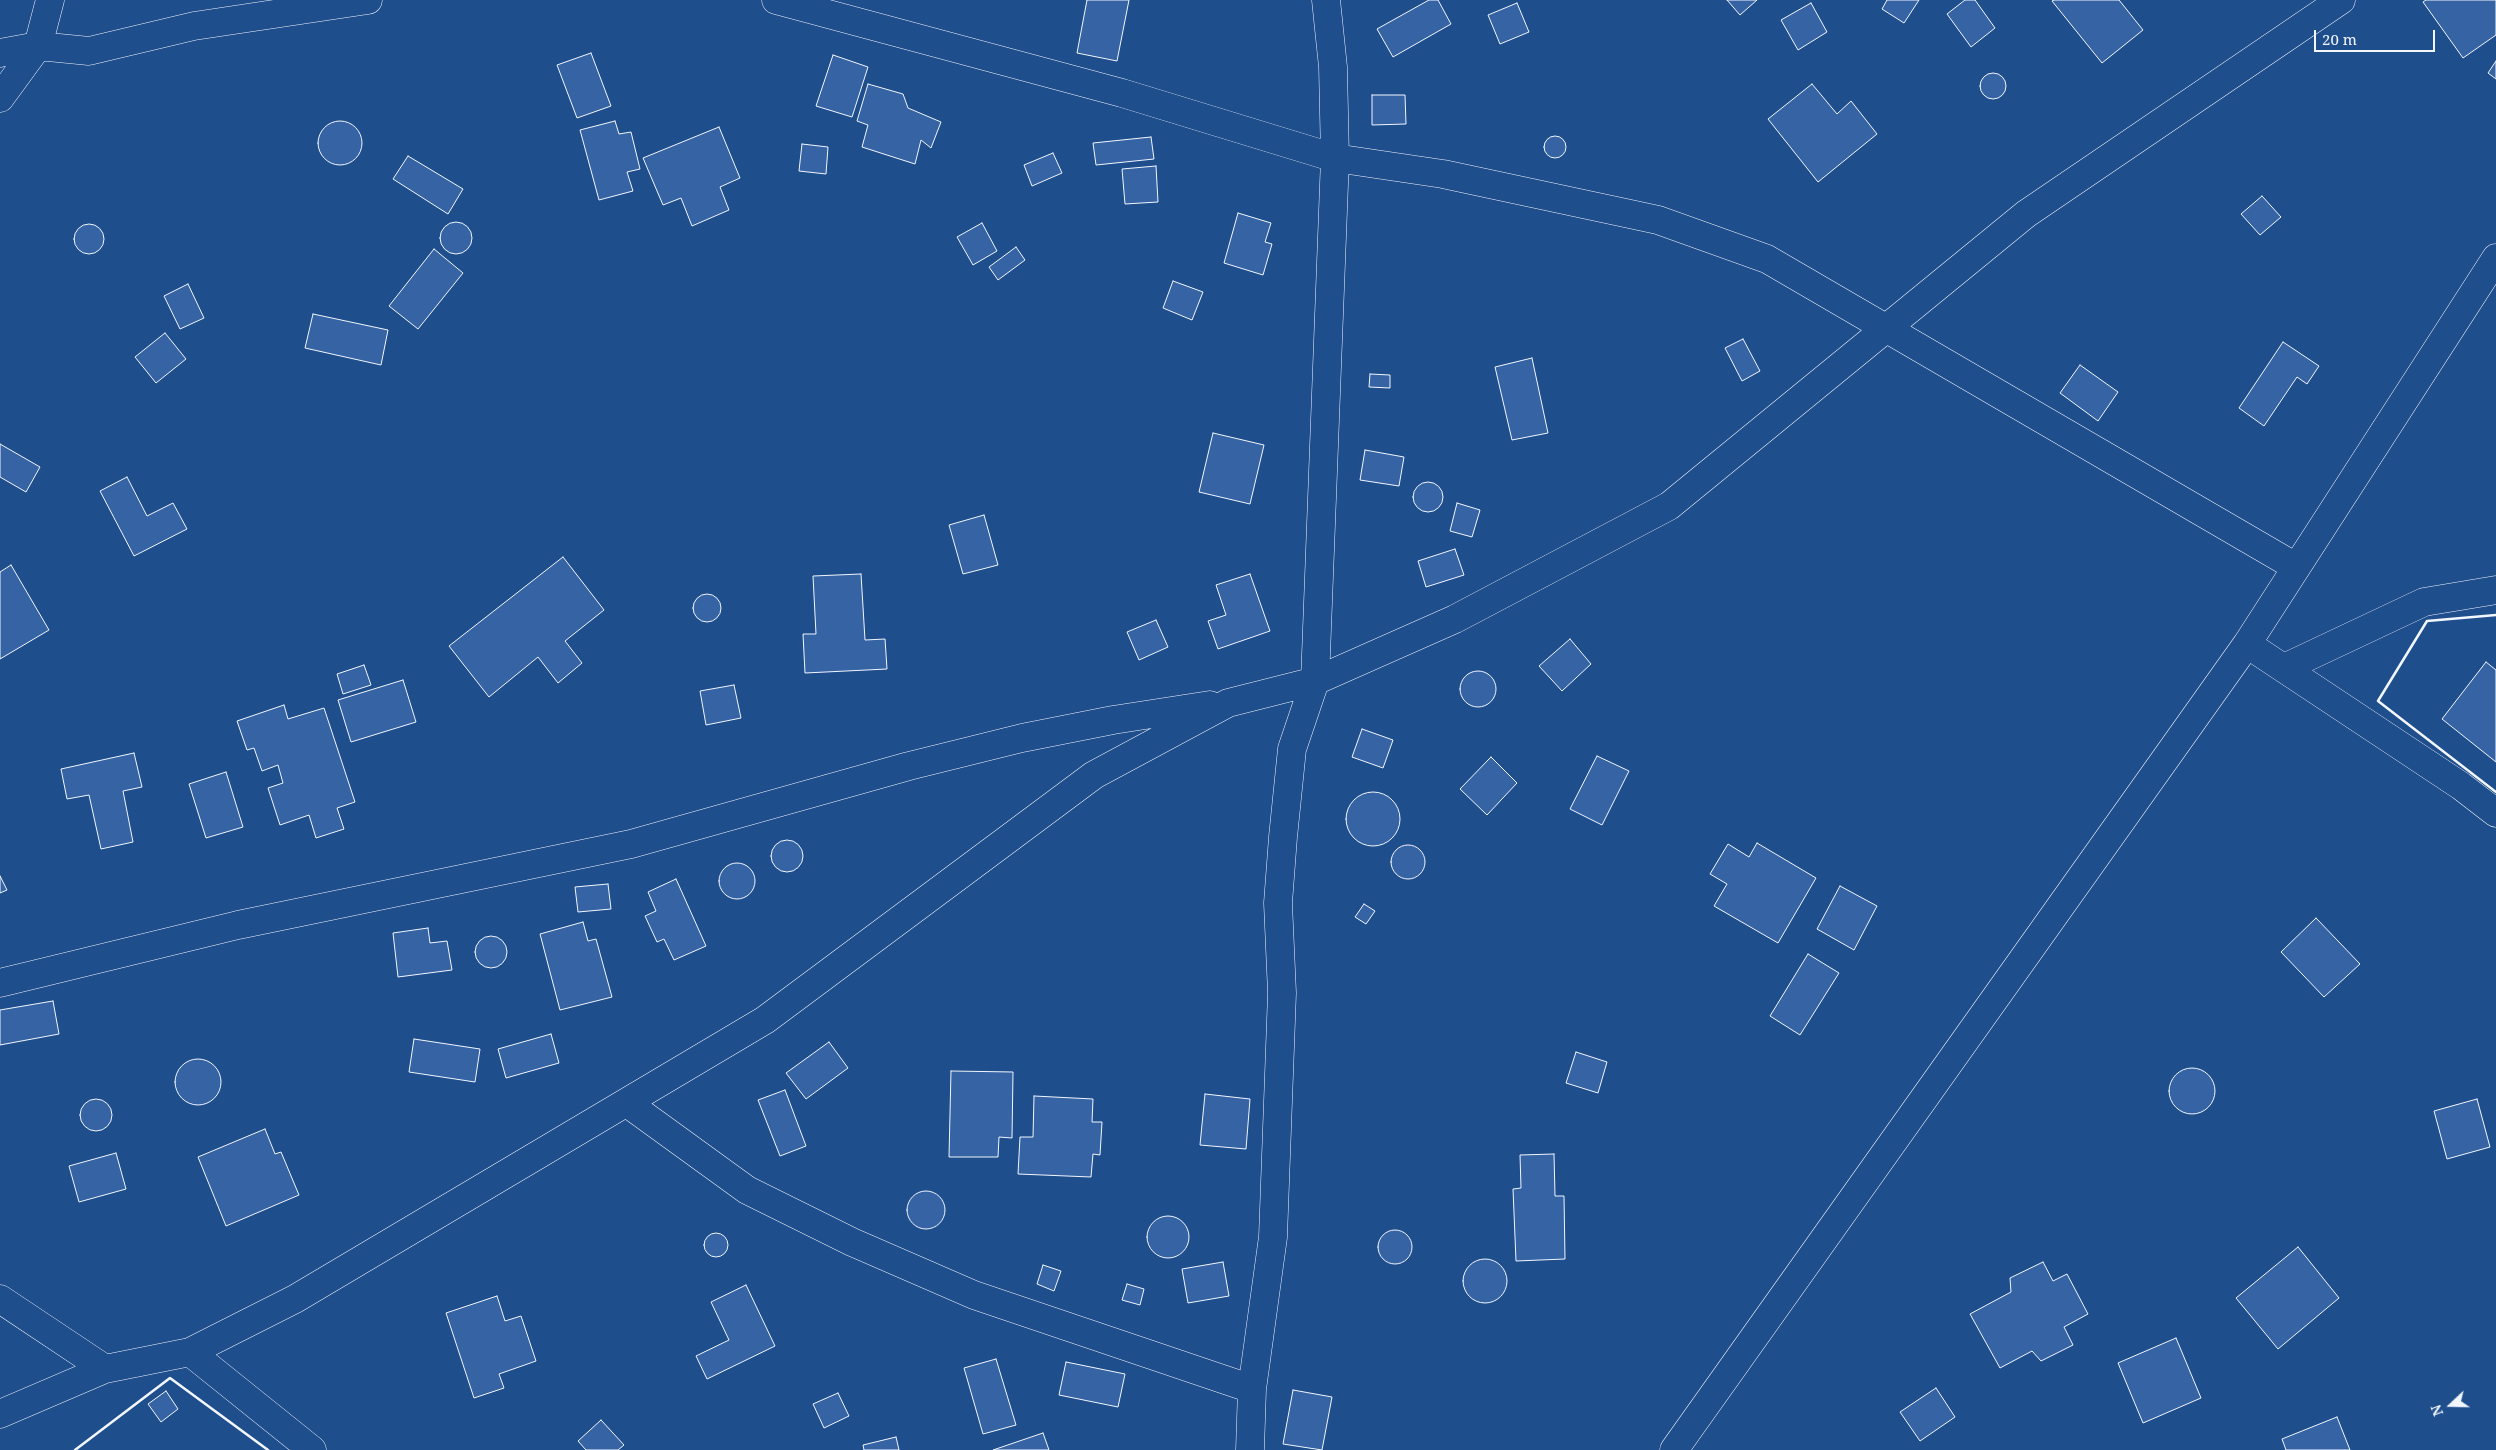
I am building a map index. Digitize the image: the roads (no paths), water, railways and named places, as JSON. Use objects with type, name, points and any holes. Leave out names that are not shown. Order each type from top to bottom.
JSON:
[{"type":"street","points":[[0,98],[38,46],[50,0]]},
{"type":"street","points":[[0,52],[38,46],[89,51],[194,26],[368,0]]},
{"type":"street","points":[[776,0],[1122,93],[1335,158],[1443,174],[1658,220],[1767,259],[1887,327],[2296,568]]},
{"type":"street","points":[[1250,1450],[1252,1389],[1273,1236],[1282,993],[1278,903],[1283,837],[1292,750],[1315,681],[1335,158],[1333,67],[1326,0]]},
{"type":"street","points":[[0,983],[238,925],[631,844],[908,766],[1022,738],[1113,720],[1228,703],[1315,681],[1455,619],[1669,506],[2026,214],[2341,0]]},
{"type":"street","points":[[1674,1450],[2247,644],[2496,258]]},
{"type":"street","points":[[2284,668],[2424,602],[2496,590]]},
{"type":"street","points":[[2247,644],[2461,786],[2496,814]]},
{"type":"street","points":[[0,1414],[105,1369],[190,1352],[295,1299],[765,1020],[1094,776],[1228,703]]},
{"type":"street","points":[[627,1103],[747,1190],[852,1242],[974,1295],[1252,1389]]},
{"type":"street","points":[[0,1299],[105,1369]]},
{"type":"street","points":[[190,1352],[312,1450]]}]
